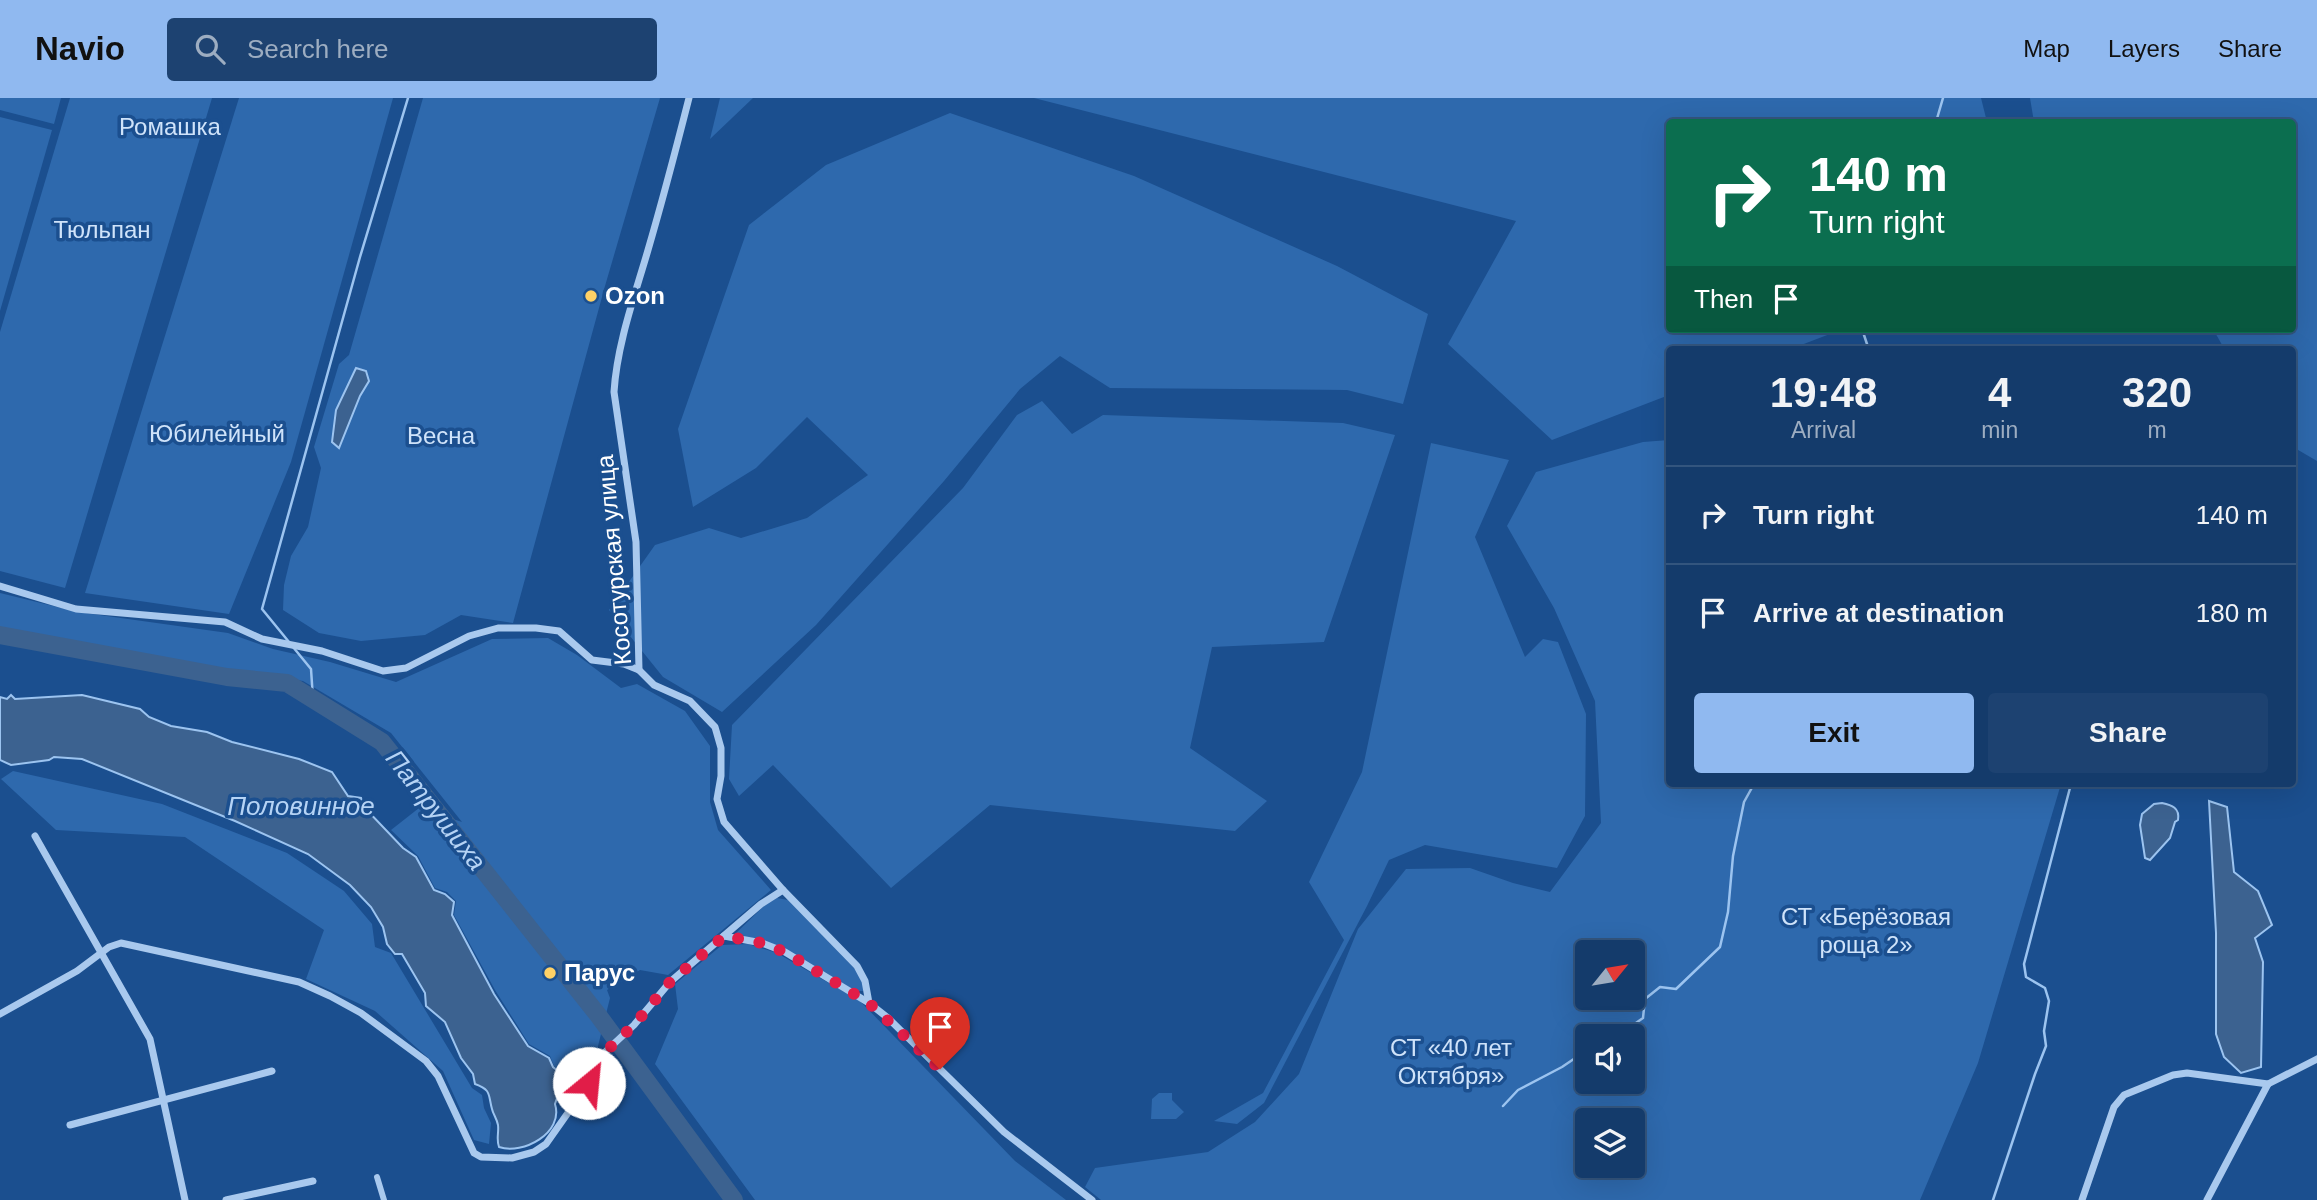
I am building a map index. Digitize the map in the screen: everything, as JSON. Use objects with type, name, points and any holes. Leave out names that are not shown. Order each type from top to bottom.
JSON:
[{"type":"street","name":"Косотурская улица","points":[[689,98],[615,373],[614,392],[636,542],[639,670],[654,685],[690,701],[715,727],[721,748],[721,776],[717,799],[724,822],[783,890]]},
{"type":"street","points":[[0,586],[76,609],[225,622],[262,639],[322,651],[383,671],[406,668],[470,636],[498,628],[559,631],[592,660],[624,664],[639,670]]},
{"type":"street","points":[[35,836],[150,1039],[185,1200]]},
{"type":"street","points":[[0,1014],[121,943],[299,982],[361,1013],[426,1061],[438,1076],[474,1153],[481,1157],[512,1158],[534,1152],[546,1144],[589,1083],[603,1054],[624,1035],[670,982],[761,904],[783,890],[857,966],[865,981],[869,1003]]},
{"type":"street","points":[[724,936],[762,943],[785,952],[869,1003],[1004,1132],[1092,1200]]},
{"type":"street","points":[[2082,1200],[2114,1107],[2124,1095],[2173,1075],[2187,1073],[2268,1084],[2317,1059]]},
{"type":"street","points":[[70,1125],[272,1071]]},
{"type":"street","points":[[2207,1200],[2268,1084]]},
{"type":"street","points":[[377,1177],[384,1200]]},
{"type":"street","points":[[226,1200],[313,1181]]},
{"type":"green space","points":[[0,98],[61,98],[54,124],[0,110]]},
{"type":"green space","name":"Тюльпан","points":[[70,98],[212,98],[65,588],[0,571],[0,332]]},
{"type":"green space","name":"Юбилейный","points":[[239,98],[393,98],[291,462],[229,614],[85,593]]},
{"type":"green space","name":"Весна","points":[[423,98],[660,98],[605,286],[513,623],[461,615],[425,635],[361,641],[319,633],[283,610],[284,585],[291,556],[308,527],[321,468],[314,447],[339,364],[349,355]]},
{"type":"green space","points":[[720,98],[753,98],[710,139]]},
{"type":"green space","points":[[1034,98],[1981,98],[1986,119],[1666,119],[1666,333],[1833,333],[1798,346],[1666,346],[1666,396],[1552,440],[1448,344],[1516,221]]},
{"type":"green space","points":[[2030,98],[2317,98],[2317,461],[2296,449],[2296,346],[2223,346],[2215,333],[2296,333],[2296,119],[2034,119]]},
{"type":"green space","points":[[950,113],[1134,176],[1337,266],[1428,314],[1403,404],[1347,390],[1110,388],[1060,356],[1020,389],[944,481],[816,625],[722,712],[663,677],[609,610],[655,545],[709,528],[741,538],[807,518],[868,475],[807,417],[756,468],[693,507],[678,429],[749,225],[826,165]]},
{"type":"green space","points":[[0,117],[52,130],[0,311]]},
{"type":"green space","points":[[1042,401],[1072,434],[1103,415],[1343,423],[1395,435],[1324,642],[1212,647],[1190,748],[1267,801],[1235,831],[990,805],[891,888],[773,765],[739,796],[729,779],[732,725],[963,488],[1017,415]]},
{"type":"green space","points":[[1666,440],[1666,787],[2060,787],[1978,1063],[1920,1200],[1101,1200],[1085,1187],[1095,1168],[1208,1152],[1255,1122],[1299,1074],[1358,929],[1406,869],[1470,868],[1550,892],[1601,823],[1595,701],[1554,608],[1507,526],[1536,472],[1643,442]]},
{"type":"green space","points":[[1431,443],[1509,460],[1475,537],[1525,657],[1543,639],[1558,642],[1586,714],[1585,816],[1557,868],[1425,845],[1389,860],[1264,1103],[1237,1124],[1214,1121],[1263,1093],[1344,940],[1309,882],[1362,772]]},
{"type":"green space","points":[[0,593],[78,612],[228,633],[273,649],[330,662],[396,682],[492,639],[548,638],[577,655],[621,688],[637,684],[685,711],[710,746],[710,802],[718,830],[771,890],[668,975],[640,970],[607,990],[610,998],[597,1059],[581,1086],[554,1066],[550,1056],[529,1044],[495,990],[454,915],[456,901],[447,892],[435,888],[418,856],[391,830],[419,808],[462,822],[391,733],[303,681],[91,647],[0,629]]},
{"type":"green space","points":[[13,771],[162,804],[287,853],[344,891],[372,924],[375,947],[391,953],[472,1088],[482,1095],[491,1123],[489,1144],[474,1140],[443,1071],[375,1011],[306,979],[324,930],[185,837],[56,830],[1,779]]},
{"type":"green space","points":[[777,898],[788,900],[857,971],[863,983],[863,991],[855,991],[783,949],[734,935],[764,906]]},
{"type":"green space","points":[[748,944],[777,953],[860,1001],[1015,1161],[1066,1200],[755,1200],[655,1064],[678,1009],[675,984],[722,945]]},
{"type":"green space","points":[[1159,1093],[1172,1093],[1172,1100],[1184,1112],[1176,1119],[1151,1119],[1152,1099]]},
{"type":"water","points":[[356,368],[366,371],[369,381],[339,448],[332,442],[336,410]]},
{"type":"water","name":"Половинное","points":[[11,695],[15,699],[82,695],[140,709],[149,717],[171,726],[207,732],[232,742],[299,759],[332,772],[348,796],[361,798],[363,806],[403,848],[416,857],[434,890],[445,894],[454,902],[452,915],[494,994],[528,1046],[549,1058],[558,1071],[563,1080],[555,1104],[556,1115],[548,1132],[530,1145],[509,1149],[499,1147],[498,1125],[488,1094],[484,1088],[475,1084],[473,1074],[461,1058],[445,1022],[426,1006],[425,993],[402,954],[395,954],[387,944],[383,927],[371,907],[350,885],[308,854],[235,821],[82,759],[54,757],[11,765],[0,760],[0,697],[7,699]]},
{"type":"water","points":[[2209,801],[2227,807],[2234,872],[2258,891],[2272,925],[2255,938],[2263,962],[2261,1067],[2241,1073],[2224,1057],[2216,1034],[2216,933]]},
{"type":"water","points":[[2162,803],[2174,808],[2178,813],[2178,820],[2170,838],[2150,860],[2145,858],[2140,825],[2142,814],[2154,804]]},
{"type":"waterway","points":[[289,642],[262,609],[360,257],[408,98]]},
{"type":"waterway","points":[[1937,119],[1943,98]]},
{"type":"waterway","points":[[1863,333],[1868,346]]},
{"type":"waterway","name":"Патрушиха","points":[[0,635],[227,677],[287,683],[382,742],[598,1015],[734,1200]]},
{"type":"waterway","points":[[293,647],[311,669],[313,699]]},
{"type":"waterway","points":[[1634,1024],[1643,1018],[1645,999],[1660,987],[1676,989],[1720,947],[1728,912],[1733,856],[1744,802],[1752,787]]},
{"type":"waterway","points":[[1993,1200],[2046,1046],[2044,1031],[2049,1001],[2045,988],[2026,977],[2024,964],[2070,787]]},
{"type":"waterway","points":[[1503,1106],[1518,1090],[1575,1058]]},
{"type":"place","name":"Ozon","points":[[591,296]]},
{"type":"place","name":"Парус","points":[[550,973]]},
{"type":"route","points":[[589,1083],[603,1054],[634,1025],[670,982],[724,936],[762,943],[785,952],[869,1003],[940,1069]]},
{"type":"park label","name":"Ромашка","points":[[170,127]]},
{"type":"park label","name":"СТ «Берёзовая роща 2»","points":[[1866,931]]},
{"type":"park label","name":"СТ «40 лет Октября»","points":[[1451,1062]]}]
